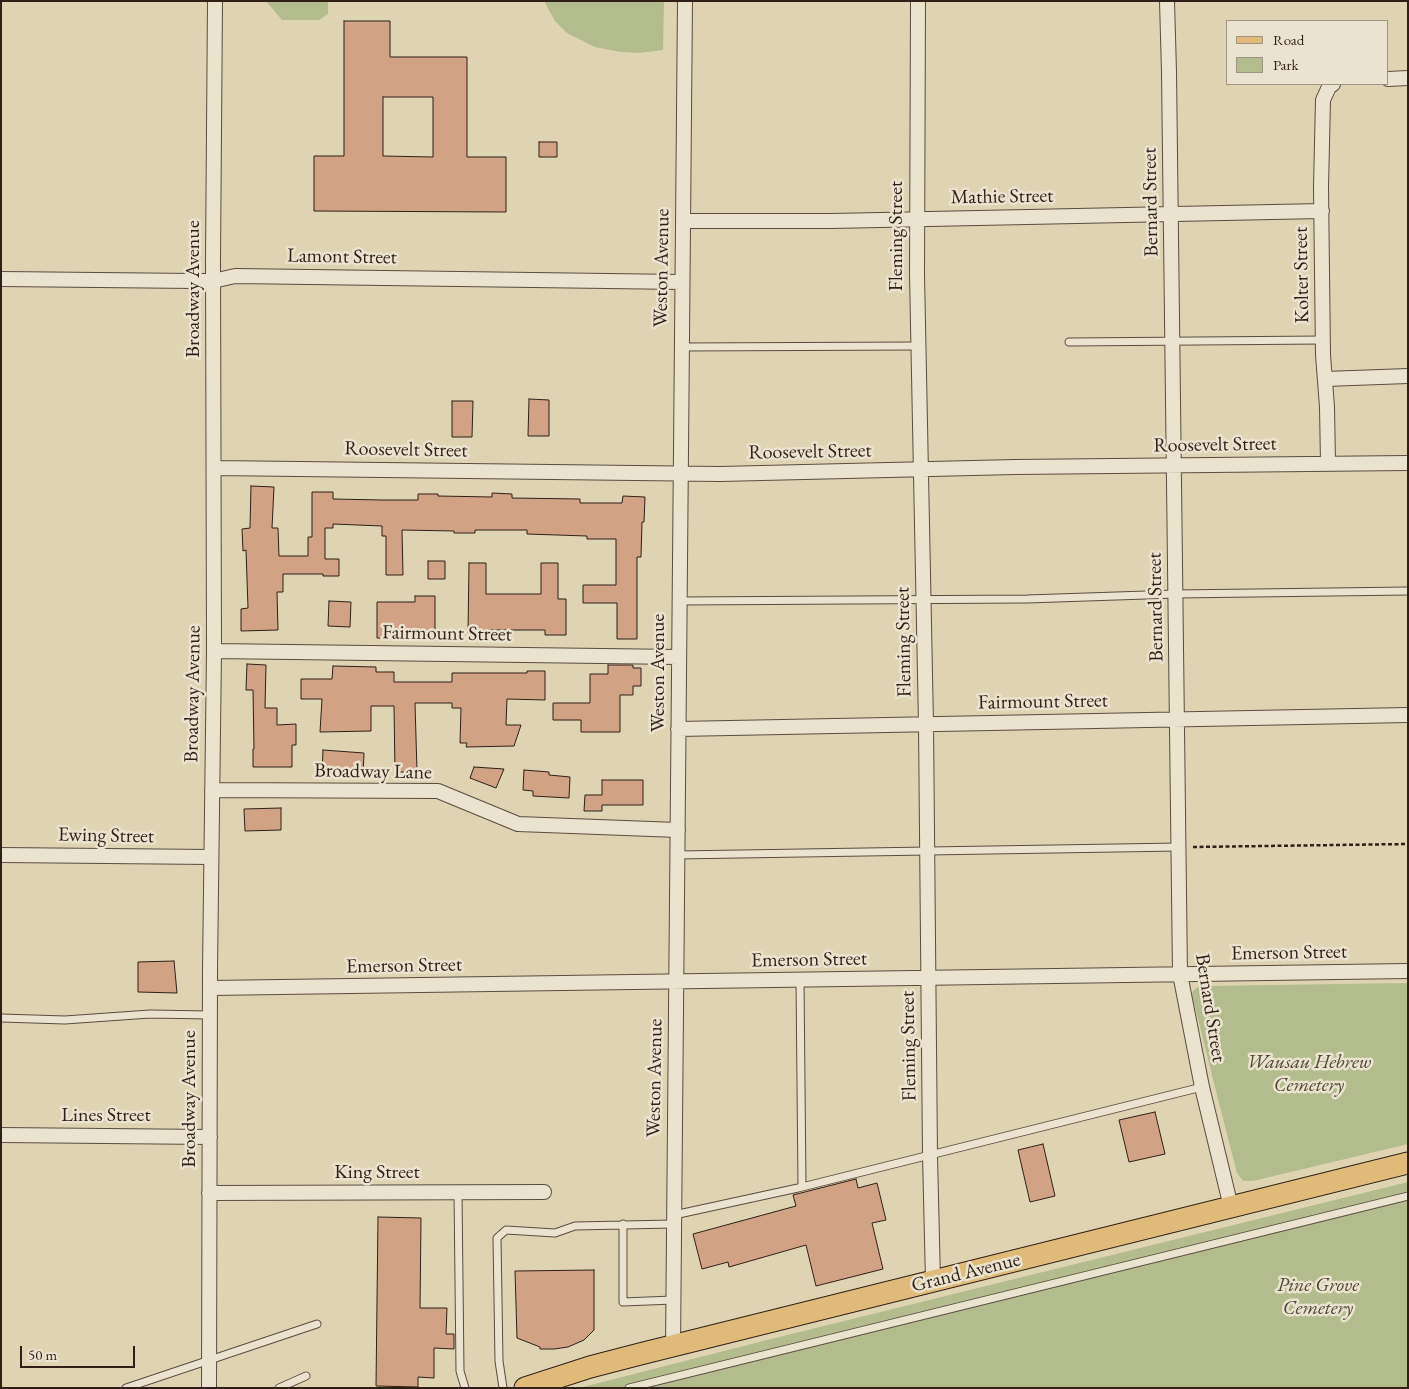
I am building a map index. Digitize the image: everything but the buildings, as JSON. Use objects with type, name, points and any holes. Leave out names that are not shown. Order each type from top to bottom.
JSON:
[{"type":"main road","name":"Grand Avenue","points":[[534,1386],[590,1367],[672,1346],[1408,1163]]},
{"type":"street","name":"Broadway Avenue","points":[[209,1388],[210,988],[214,651],[215,1]]},
{"type":"street","name":"Weston Avenue","points":[[672,1346],[684,1]]},
{"type":"street","name":"Fleming Street","points":[[918,1],[916,219],[926,724],[933,1281]]},
{"type":"street","name":"Bernard Street","points":[[1167,1],[1180,974],[1202,1086],[1231,1207]]},
{"type":"street","points":[[1389,79],[1408,78]]},
{"type":"street","name":"Kolter Street","points":[[1328,463],[1323,340],[1322,211],[1324,100],[1331,85]]},
{"type":"street","name":"Mathie Street","points":[[683,221],[916,219],[1322,211]]},
{"type":"street","name":"Lamont Street","points":[[1,278],[214,281],[235,276],[682,282]]},
{"type":"street","points":[[1325,379],[1408,376]]},
{"type":"street","name":"Roosevelt Street","points":[[214,468],[680,474],[1174,465],[1408,463]]},
{"type":"street","name":"Fairmount Street","points":[[214,651],[679,657]]},
{"type":"street","name":"Fairmount Street","points":[[678,729],[1408,715]]},
{"type":"street","name":"Broadway Lane","points":[[212,790],[438,791],[518,824],[678,830]]},
{"type":"street","name":"Ewing Street","points":[[1,855],[211,857]]},
{"type":"street","name":"Emerson Street","points":[[210,988],[1408,971]]},
{"type":"street","name":"Lines Street","points":[[1,1135],[210,1137]]},
{"type":"street","name":"King Street","points":[[209,1193],[544,1192]]},
{"type":"lane","points":[[1069,342],[1323,340]]},
{"type":"lane","points":[[682,347],[918,346]]},
{"type":"lane","points":[[680,601],[1027,599],[1176,594],[1408,591]]},
{"type":"lane","points":[[677,855],[1179,847]]},
{"type":"lane","points":[[800,980],[802,1187]]},
{"type":"lane","points":[[1,1018],[64,1020],[150,1014],[210,1015]]},
{"type":"lane","points":[[503,1388],[499,1361],[497,1238],[506,1230],[555,1233],[575,1226],[673,1219],[1202,1086]]},
{"type":"lane","points":[[458,1192],[460,1371],[465,1388]]},
{"type":"lane","points":[[629,1388],[1408,1196]]},
{"type":"lane","points":[[624,1224],[624,1302],[673,1300]]},
{"type":"lane","points":[[126,1388],[318,1324]]},
{"type":"lane","points":[[279,1388],[306,1376]]},
{"type":"path","points":[[1179,847],[1408,844]]},
{"type":"green space","points":[[266,1],[328,1],[328,14],[319,20],[282,20]]},
{"type":"green space","points":[[544,1],[664,1],[663,50],[639,53],[595,47],[567,33],[555,21]]},
{"type":"green space","name":"Wausau Hebrew Cemetery","points":[[1408,983],[1408,1144],[1253,1181],[1243,1181],[1237,1173],[1192,995],[1193,991],[1198,987],[1207,986]]},
{"type":"green space","name":"Pine Grove Cemetery","points":[[1408,1182],[1408,1388],[579,1388],[767,1340]]}]
